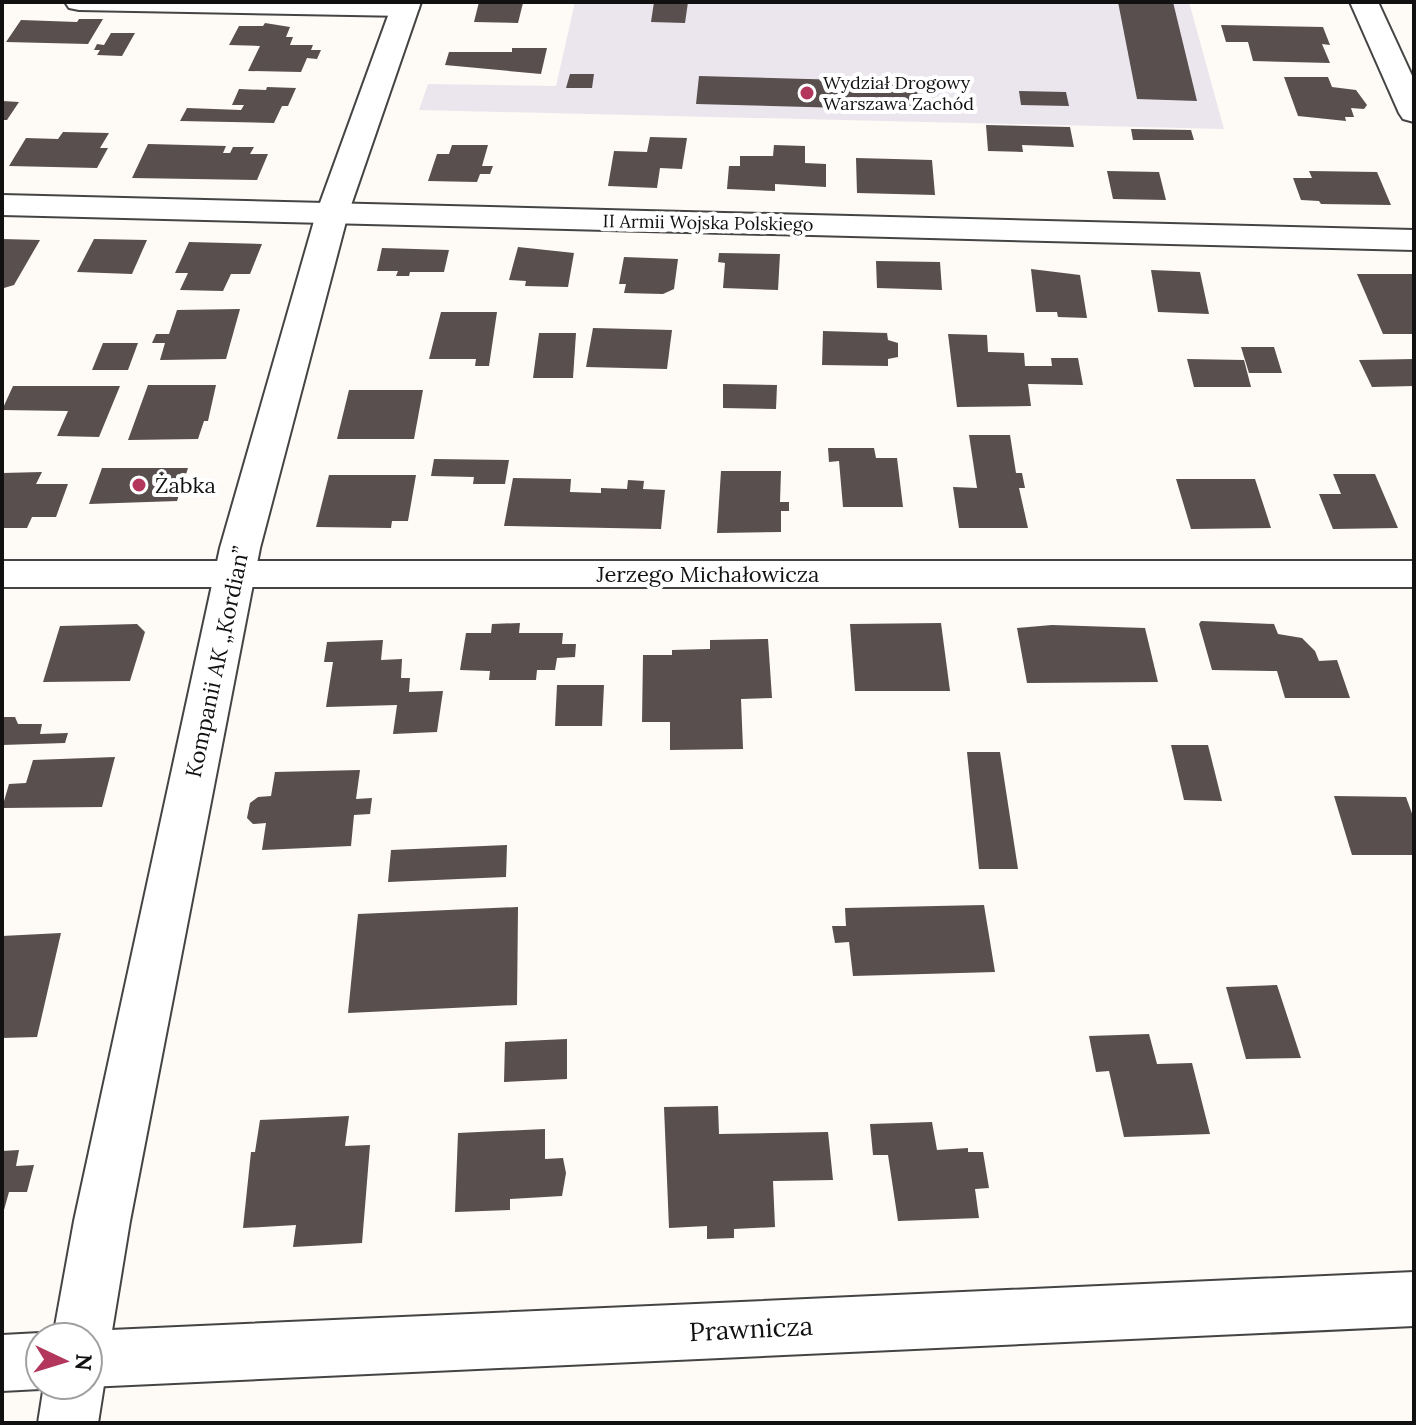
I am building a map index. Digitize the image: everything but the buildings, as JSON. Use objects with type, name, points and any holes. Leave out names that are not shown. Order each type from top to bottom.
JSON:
[{"type":"street","points":[[79,2],[406,5]]},
{"type":"street","points":[[1364,2],[1414,113]]},
{"type":"street","name":"Kompanii AK „Kordian”","points":[[85,1321],[105,1205],[234,574],[332,214],[406,5]]},
{"type":"street","name":"II Armii Wojska Polskiego","points":[[2,205],[1414,240]]},
{"type":"street","name":"Jerzego Michałowicza","points":[[2,574],[1414,574]]},
{"type":"street","name":"Prawnicza","points":[[104,1358],[1414,1299]]},
{"type":"street","points":[[2,1363],[24,1362]]},
{"type":"street","points":[[68,1423],[71,1401]]},
{"type":"shaded area","points":[[575,2],[1189,2],[1224,129],[419,110],[428,84],[556,86]]},
{"type":"place","name":"Wydział Drogowy Warszawa Zachód","points":[[807,93]]},
{"type":"place","name":"Żabka","points":[[139,485]]}]
